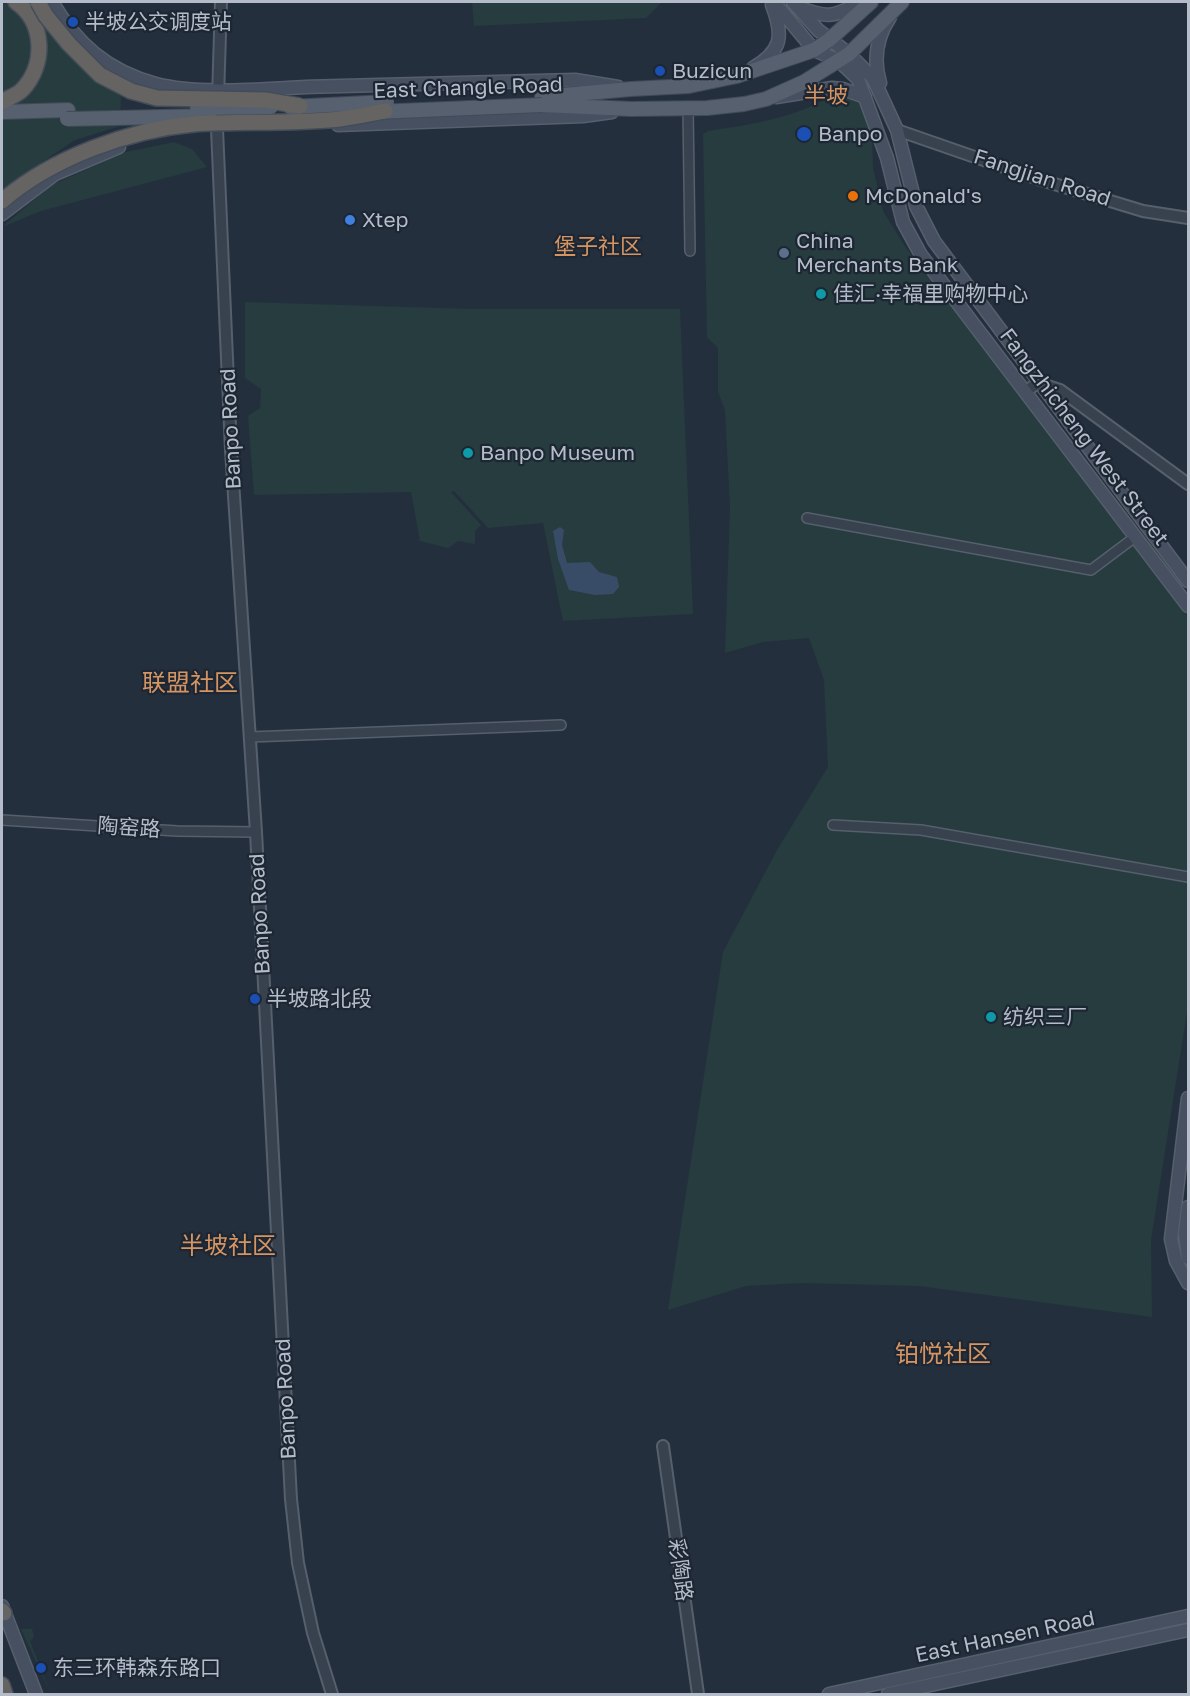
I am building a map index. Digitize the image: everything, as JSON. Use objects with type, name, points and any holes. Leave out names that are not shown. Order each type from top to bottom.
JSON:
[{"type":"highway","points":[[2,102],[21,91],[33,73],[39,51],[37,30],[32,18],[16,2]]},
{"type":"highway","points":[[38,2],[46,16],[69,44],[100,75],[132,91],[157,98],[265,99],[300,106]]},
{"type":"highway","points":[[2,201],[46,171],[86,150],[144,133],[192,124],[339,119],[385,111]]},
{"type":"highway","points":[[2,1685],[5,1695]]},
{"type":"main road","points":[[52,2],[76,38],[92,52],[115,68],[157,84],[218,89],[575,80],[631,89]]},
{"type":"main road","points":[[772,2],[814,50]]},
{"type":"main road","points":[[737,76],[771,56],[777,47],[780,34],[779,22],[772,2]]},
{"type":"main road","points":[[794,4],[814,13],[834,15],[863,2]]},
{"type":"main road","name":"East Changle Road","points":[[2,121],[385,111],[542,101],[631,89],[688,86],[737,76],[814,50],[829,40],[871,2]]},
{"type":"main road","points":[[794,4],[844,57]]},
{"type":"main road","name":"East Changle Road","points":[[2,112],[300,106],[441,100],[542,101],[631,109],[724,107],[766,99],[804,82],[844,57],[898,5]]},
{"type":"main road","points":[[885,101],[876,69],[876,58],[879,37],[898,5]]},
{"type":"main road","name":"Fangzhicheng West Street","points":[[814,50],[844,57],[867,70],[885,101],[897,130],[916,206],[934,241],[1188,581]]},
{"type":"main road","name":"Fangzhicheng West Street","points":[[844,57],[866,97],[887,158],[903,222],[921,255],[1188,606]]},
{"type":"main road","points":[[766,99],[832,88],[843,88],[866,97]]},
{"type":"main road","points":[[2,214],[55,174],[99,154],[153,136],[217,129],[583,116],[631,109]]},
{"type":"main road","points":[[1188,1098],[1171,1239],[1176,1260],[1188,1283]]},
{"type":"main road","points":[[1188,1207],[1185,1234],[1188,1258]]},
{"type":"main road","points":[[2,1610],[36,1695]]},
{"type":"main road","name":"East Hansen Road","points":[[829,1695],[1188,1616]]},
{"type":"main road","name":"East Hansen Road","points":[[888,1695],[1188,1630]]},
{"type":"street","name":"Banpo Road","points":[[221,2],[217,129],[231,450],[256,832],[291,1499],[298,1563],[313,1633],[332,1695]]},
{"type":"street","points":[[688,108],[690,251]]},
{"type":"street","name":"Fangjian Road","points":[[897,130],[1132,208],[1188,218]]},
{"type":"street","points":[[1026,391],[1038,383],[1060,390],[1188,484]]},
{"type":"street","points":[[807,518],[1091,570],[1135,537]]},
{"type":"street","points":[[250,737],[561,724]]},
{"type":"street","name":"陶窑路","points":[[2,820],[177,831],[256,832]]},
{"type":"street","points":[[833,825],[927,831],[1188,877]]},
{"type":"street","name":"彩陶路","points":[[663,1446],[698,1695]]},
{"type":"green space","points":[[2,2],[35,2],[67,53],[121,92],[120,126],[75,140],[2,189]]},
{"type":"green space","points":[[472,2],[662,2],[646,18],[474,26]]},
{"type":"green space","points":[[840,94],[856,99],[859,104],[872,137],[873,168],[883,211],[906,248],[1188,617],[1188,1006],[1151,1240],[1152,1317],[919,1286],[803,1283],[746,1286],[668,1310],[723,952],[777,850],[828,767],[824,680],[809,638],[763,642],[725,653],[730,507],[725,410],[718,392],[718,348],[707,337],[703,134],[708,131],[781,117]]},
{"type":"green space","points":[[174,142],[192,149],[207,167],[41,211],[2,227],[52,185],[126,152]]},
{"type":"green space","name":"Banpo Museum","points":[[245,302],[472,309],[680,309],[693,614],[563,621],[543,523],[488,528],[454,491],[451,492],[481,525],[475,531],[475,544],[458,541],[448,548],[420,541],[411,492],[254,495],[248,416],[260,408],[261,389],[245,378]]},
{"type":"green space","points":[[21,1629],[32,1629],[34,1637],[30,1641],[51,1694]]},
{"type":"water","points":[[560,527],[564,530],[562,545],[567,563],[590,562],[599,572],[617,577],[619,587],[613,594],[595,595],[569,590],[558,559],[553,531]]},
{"type":"place","name":"半坡公交调度站","points":[[73,22]]},
{"type":"place","name":"Buzicun","points":[[660,71]]},
{"type":"place","name":"Banpo","points":[[804,134]]},
{"type":"place","name":"McDonald's","points":[[853,196]]},
{"type":"place","name":"Xtep","points":[[350,220]]},
{"type":"place","name":"China Merchants Bank","points":[[784,253]]},
{"type":"place","name":"佳汇·幸福里购物中心","points":[[821,294]]},
{"type":"place","name":"Banpo Museum","points":[[468,453]]},
{"type":"place","name":"半坡路北段","points":[[255,999]]},
{"type":"place","name":"纺织三厂","points":[[991,1017]]},
{"type":"place","name":"东三环韩森东路口","points":[[41,1668]]},
{"type":"district","name":"半坡","points":[[826,96]]},
{"type":"district","name":"堡子社区","points":[[598,247]]},
{"type":"district","name":"联盟社区","points":[[190,683]]},
{"type":"district","name":"半坡社区","points":[[228,1246]]},
{"type":"district","name":"铂悦社区","points":[[943,1354]]}]
